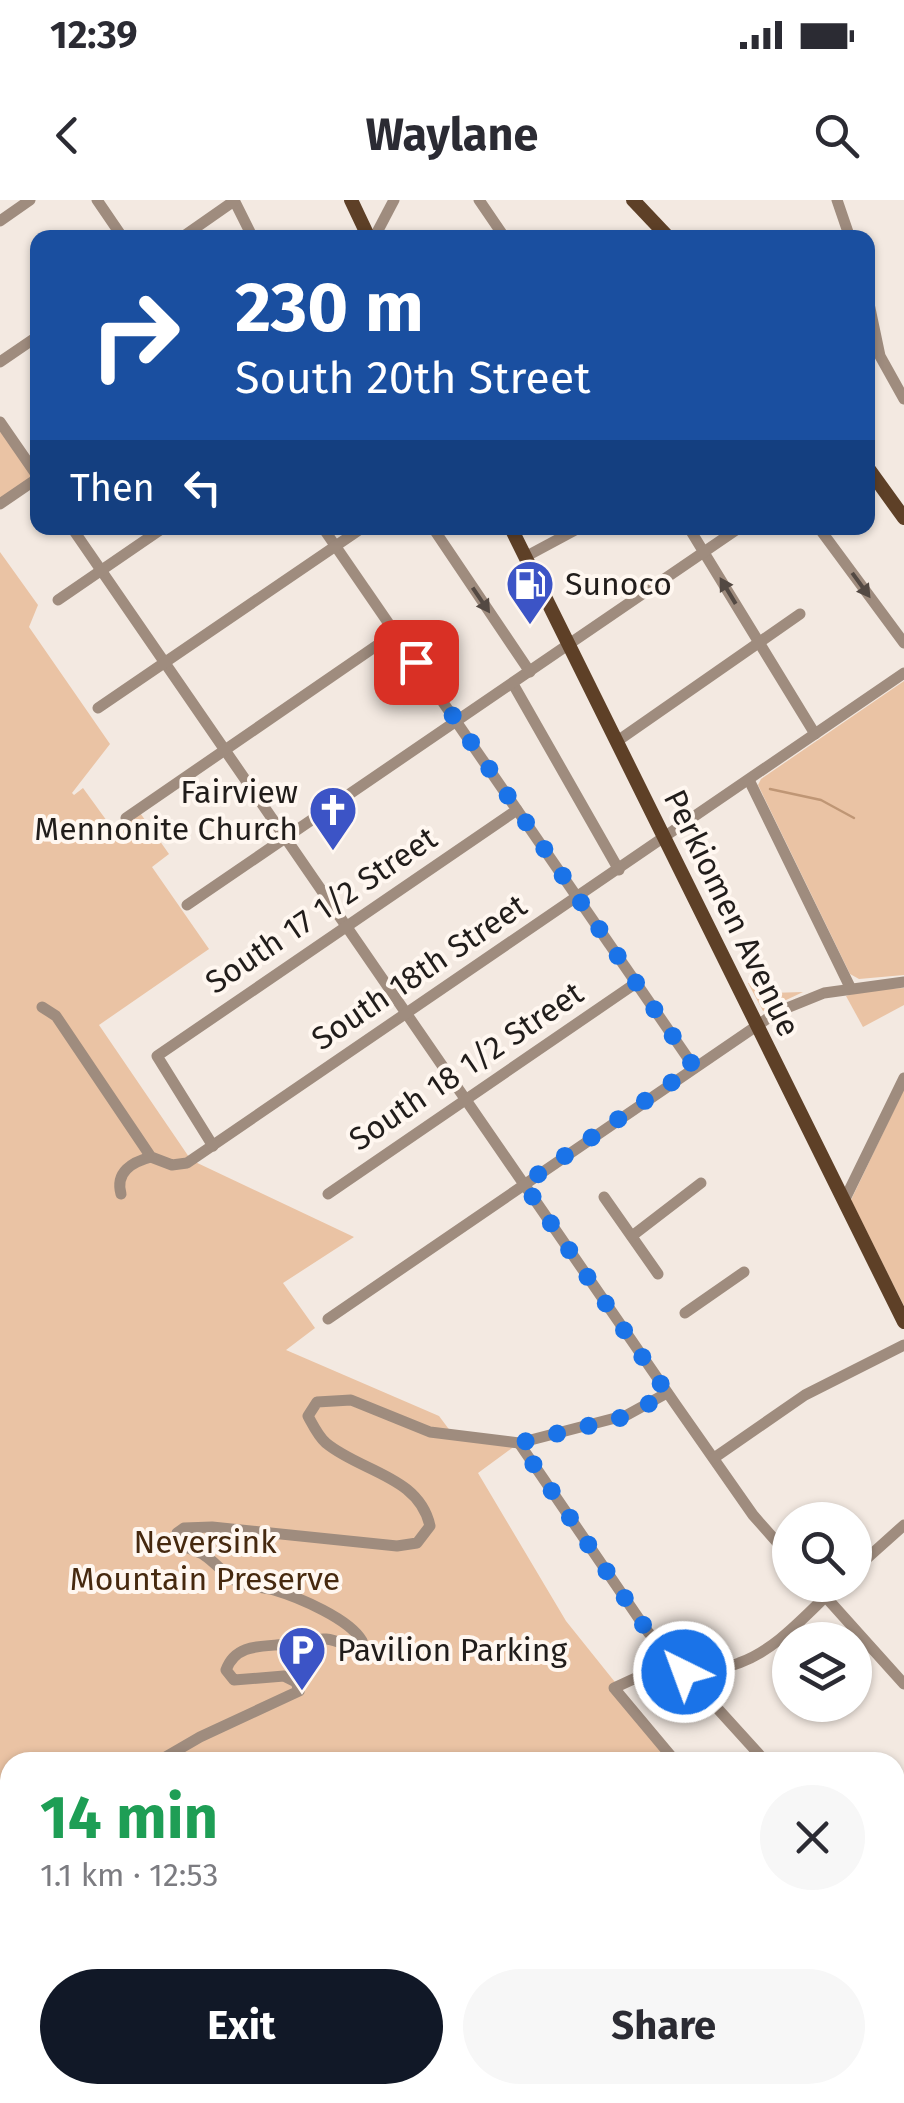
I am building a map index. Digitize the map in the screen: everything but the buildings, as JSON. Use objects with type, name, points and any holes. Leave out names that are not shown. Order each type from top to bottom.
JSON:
[{"type":"main road","points":[[351,200],[368,230]]},
{"type":"main road","points":[[633,200],[661,230]]},
{"type":"main road","points":[[875,478],[904,518]]},
{"type":"main road","name":"Perkiomen Avenue","points":[[514,535],[904,1322]]},
{"type":"street","points":[[0,221],[30,200]]},
{"type":"street","points":[[97,200],[118,230]]},
{"type":"street","points":[[377,230],[394,200]]},
{"type":"street","points":[[479,200],[500,230]]},
{"type":"street","points":[[837,200],[847,230]]},
{"type":"street","points":[[192,230],[234,201],[249,230]]},
{"type":"street","points":[[875,332],[880,356],[904,400]]},
{"type":"street","points":[[0,362],[30,341]]},
{"type":"street","points":[[0,422],[30,465]]},
{"type":"street","points":[[0,504],[30,483]]},
{"type":"street","points":[[77,535],[667,1393],[772,1537]]},
{"type":"street","points":[[58,600],[153,535]]},
{"type":"street","points":[[327,535],[694,1067]]},
{"type":"street","points":[[98,708],[352,535]]},
{"type":"street","points":[[437,535],[530,672]]},
{"type":"street","points":[[525,556],[566,535]]},
{"type":"street","points":[[693,535],[815,734]]},
{"type":"street","points":[[187,905],[729,535]]},
{"type":"street","points":[[824,535],[904,643]]},
{"type":"street","points":[[616,742],[800,614]]},
{"type":"street","points":[[126,818],[396,633]]},
{"type":"street","name":"South 18th Street","points":[[154,1159],[172,1165],[187,1162],[213,1146],[904,673]]},
{"type":"street","points":[[513,684],[618,870]]},
{"type":"street","points":[[749,780],[850,987]]},
{"type":"street","name":"South 17 1/2 Street","points":[[213,1146],[157,1056],[517,810]]},
{"type":"street","points":[[328,1319],[756,1025],[802,1000],[850,987],[904,982]]},
{"type":"street","name":"South 18 1/2 Street","points":[[328,1194],[636,983]]},
{"type":"street","points":[[42,1007],[50,1009],[67,1031],[154,1159],[135,1161],[124,1171],[118,1184],[120,1194]]},
{"type":"street","points":[[844,1201],[904,1078]]},
{"type":"street","points":[[632,1236],[701,1184]]},
{"type":"street","points":[[604,1197],[658,1274]]},
{"type":"street","points":[[685,1313],[744,1272]]},
{"type":"street","points":[[714,1458],[805,1395],[904,1346]]},
{"type":"street","points":[[177,1752],[299,1692],[296,1682],[284,1676],[234,1680],[226,1670],[238,1654],[259,1644],[276,1646],[330,1639],[356,1649],[362,1641],[352,1629],[301,1598],[262,1586],[248,1586],[228,1576],[202,1554],[181,1546],[176,1540],[177,1533],[184,1528],[212,1527],[397,1546],[417,1543],[430,1526],[423,1505],[409,1490],[321,1437],[308,1416],[317,1402],[351,1400],[430,1432],[519,1443],[628,1416],[667,1393]]},
{"type":"street","points":[[519,1443],[648,1632],[757,1752]]},
{"type":"street","points":[[872,1553],[904,1524]]},
{"type":"street","points":[[684,1672],[725,1667],[752,1658],[818,1602]]},
{"type":"street","points":[[830,1602],[904,1684]]},
{"type":"street","points":[[668,1752],[614,1688],[671,1658]]},
{"type":"green space","points":[[0,422],[30,465],[30,483],[0,504]]},
{"type":"green space","name":"Neversink Mountain Preserve","points":[[0,552],[38,605],[29,627],[110,744],[72,793],[83,788],[112,828],[138,810],[169,854],[152,867],[209,949],[99,1025],[191,1160],[354,1237],[283,1283],[315,1328],[286,1350],[439,1416],[454,1436],[519,1443],[478,1473],[566,1621],[671,1752],[0,1752]]},
{"type":"green space","points":[[904,681],[904,975],[859,979],[850,974],[758,785],[761,779]]},
{"type":"green space","points":[[748,983],[769,985],[770,993],[803,992],[763,1011]]},
{"type":"green space","points":[[904,988],[904,1005],[863,1027],[846,996],[864,990]]},
{"type":"green space","points":[[904,1089],[904,1306],[851,1200]]},
{"type":"waterway","points":[[770,789],[821,800],[854,818]]},
{"type":"place","name":"Sunoco","points":[[530,626]]},
{"type":"place","name":"Fairview Mennonite Church","points":[[333,852]]},
{"type":"place","name":"Pavilion Parking","points":[[302,1692]]},
{"type":"route","points":[[416,662],[694,1067],[524,1184],[667,1393],[628,1416],[519,1443],[648,1632],[684,1672]]}]
